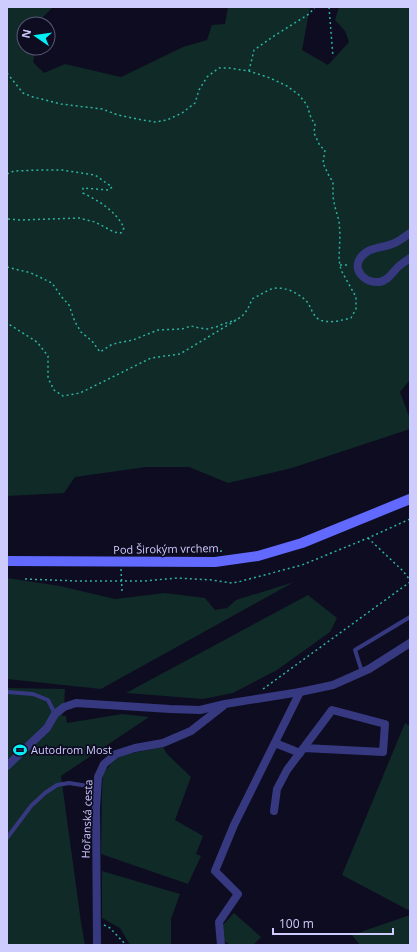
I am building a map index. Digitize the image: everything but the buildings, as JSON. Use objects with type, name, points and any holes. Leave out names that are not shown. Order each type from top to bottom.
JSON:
[{"type":"street","points":[[410,233],[401,240],[392,244],[376,247],[366,253],[361,257],[358,269],[365,279],[380,282],[388,279],[399,266],[410,258]]},
{"type":"street","name":"Pod Širokým vrchem","points":[[7,561],[215,562],[258,556],[302,543],[410,499]]},
{"type":"street","name":"Hořanská cesta","points":[[98,945],[96,808],[98,777],[104,764],[116,754],[135,748],[162,743],[191,731],[225,704],[333,685],[370,669],[410,643]]},
{"type":"street","points":[[221,945],[219,922],[238,894],[215,871],[234,825],[300,692]]},
{"type":"street","points":[[7,766],[47,728],[55,714],[64,707],[76,703],[200,710],[225,704]]},
{"type":"street","points":[[274,811],[277,789],[287,770],[302,751],[332,710],[385,724],[383,752],[302,751],[275,743]]},
{"type":"lane","points":[[362,672],[355,650],[410,617]]},
{"type":"lane","points":[[7,692],[33,694],[48,700],[55,714]]},
{"type":"lane","points":[[7,838],[31,806],[56,785],[69,783],[97,787]]},
{"type":"path","points":[[249,71],[254,50],[309,14],[315,7]]},
{"type":"path","points":[[329,7],[333,57]]},
{"type":"path","points":[[7,73],[23,93],[33,97],[61,104],[102,109],[118,115],[155,122],[167,120],[182,113],[195,103],[199,90],[207,77],[219,68],[249,71],[287,86],[299,95],[307,105],[311,118],[315,124],[314,133],[320,146],[325,150],[323,163],[333,182],[333,197],[340,221],[339,260],[341,270],[356,297],[356,309],[351,318],[334,322],[322,321],[313,314],[307,303],[298,295],[281,288],[270,289],[252,299],[249,308],[244,315],[180,354],[151,358],[80,393],[63,396],[54,390],[48,378],[48,356],[37,342],[7,323]]},
{"type":"path","points":[[7,174],[14,171],[62,170],[95,175],[112,188],[109,190],[83,188],[83,193],[108,208],[121,220],[124,228],[121,232],[114,232],[95,222],[79,218],[7,219]]},
{"type":"path","points":[[7,267],[31,273],[52,283],[69,305],[75,322],[100,352],[111,345],[133,340],[158,330],[182,329],[191,326],[207,329],[238,319]]},
{"type":"path","points":[[25,579],[154,581],[176,578],[212,580],[232,583],[302,564],[368,538],[410,519]]},
{"type":"path","points":[[261,691],[410,581],[403,571],[368,538]]},
{"type":"path","points":[[200,552],[229,551]]},
{"type":"path","points":[[121,562],[122,591]]},
{"type":"path","points":[[97,926],[104,925],[110,928],[126,945]]},
{"type":"green space","points":[[7,7],[53,7],[44,16],[16,16],[16,56],[34,56],[33,62],[44,73],[65,64],[121,77],[183,47],[207,40],[212,25],[225,24],[228,7],[310,7],[302,50],[328,65],[349,42],[345,31],[335,20],[339,7],[410,7],[410,380],[400,392],[410,419],[410,429],[292,468],[228,483],[189,467],[146,467],[75,477],[64,493],[7,496]]},
{"type":"green space","points":[[7,578],[60,586],[115,599],[165,593],[205,598],[215,610],[227,608],[236,600],[294,582],[101,689],[7,679]]},
{"type":"green space","points":[[308,595],[337,618],[330,632],[277,670],[233,693],[203,699],[126,693]]},
{"type":"green space","points":[[7,688],[65,689],[62,716],[66,716],[67,723],[122,714],[149,717],[61,776],[85,945],[7,945]]},
{"type":"green space","points":[[405,723],[410,726],[410,911],[342,875]]},
{"type":"green space","points":[[163,747],[167,754],[191,777],[175,820],[203,836],[196,854],[201,856],[188,884],[101,854],[103,773],[118,756]]},
{"type":"green space","points":[[102,871],[180,894],[171,919],[171,945],[130,945],[120,928],[102,918]]},
{"type":"green space","points":[[234,913],[261,937],[253,945],[230,945],[223,940],[221,927]]},
{"type":"green space","points":[[410,915],[410,945],[360,945],[352,935]]},
{"type":"place","name":"Autodrom Most","points":[[20,750]]}]
